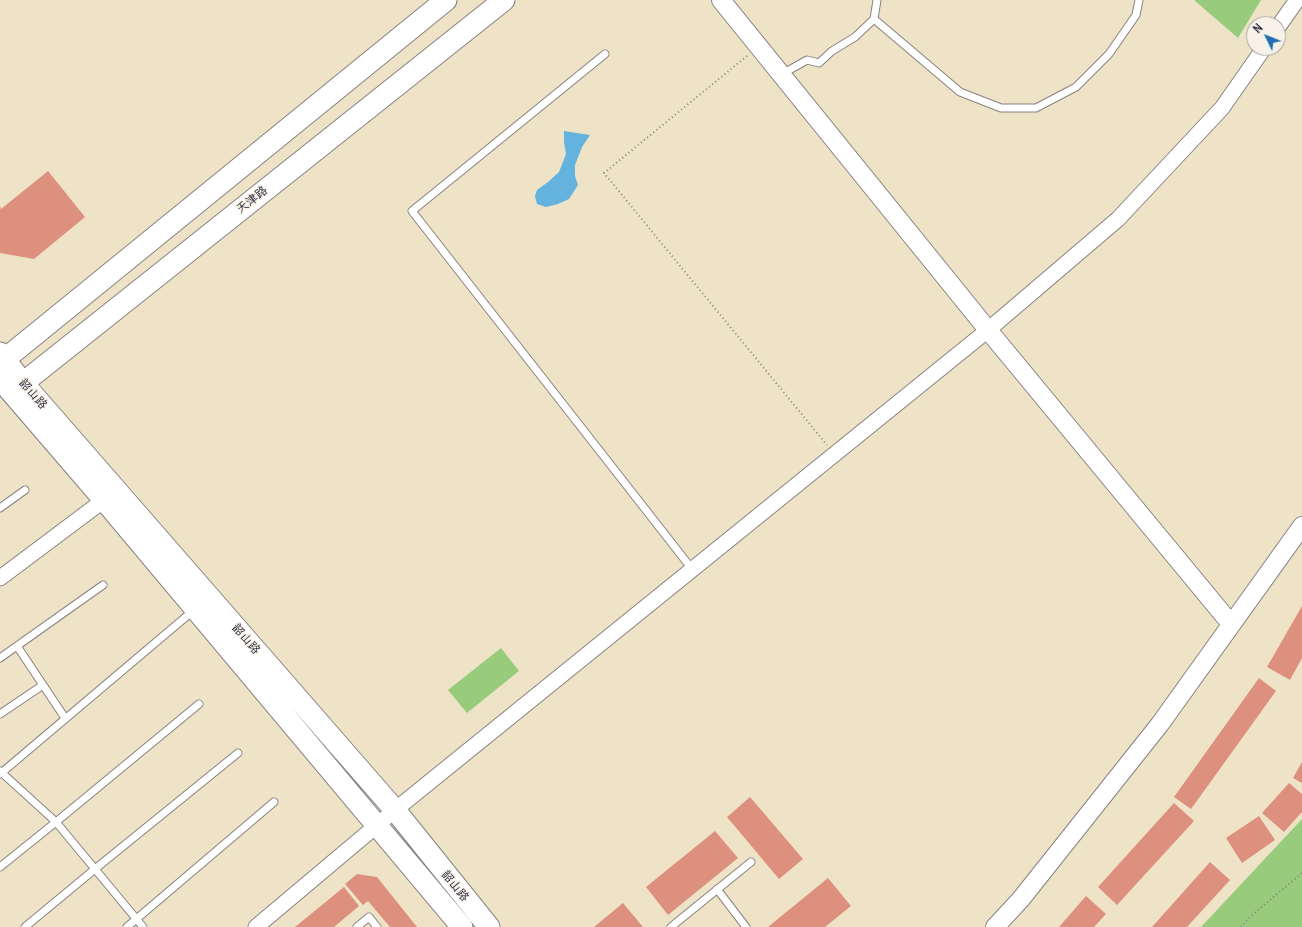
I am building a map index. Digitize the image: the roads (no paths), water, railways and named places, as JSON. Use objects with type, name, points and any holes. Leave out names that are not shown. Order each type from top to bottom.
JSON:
[{"type":"main road","points":[[5,376],[446,0]]},
{"type":"main road","name":"天津路","points":[[5,376],[504,0]]},
{"type":"main road","name":"韶山路","points":[[5,376],[104,500],[462,927]]},
{"type":"main road","name":"韶山路","points":[[5,376],[395,810],[489,927]]},
{"type":"street","points":[[721,0],[988,330],[1231,624]]},
{"type":"street","points":[[1286,16],[1297,0]]},
{"type":"street","points":[[256,927],[395,810],[988,330],[1118,219],[1222,108],[1258,56]]},
{"type":"street","points":[[0,578],[104,500]]},
{"type":"street","points":[[995,927],[1021,898],[1155,730],[1302,526]]},
{"type":"lane","points":[[781,74],[807,60],[819,63],[832,51],[855,37],[874,19],[877,0]]},
{"type":"lane","points":[[874,19],[960,92],[1001,108],[1036,108],[1076,87],[1109,54],[1136,15],[1139,0]]},
{"type":"lane","points":[[605,54],[412,211],[692,569]]},
{"type":"lane","points":[[0,508],[24,490]]},
{"type":"lane","points":[[1,655],[17,646],[103,585]]},
{"type":"lane","points":[[143,927],[56,822],[0,772],[195,609]]},
{"type":"lane","points":[[17,646],[65,718]]},
{"type":"lane","points":[[0,714],[43,685]]},
{"type":"lane","points":[[0,867],[199,704]]},
{"type":"lane","points":[[25,927],[95,868],[238,753]]},
{"type":"lane","points":[[127,927],[274,802]]},
{"type":"lane","points":[[671,927],[751,862]]},
{"type":"lane","points":[[717,889],[746,927]]},
{"type":"lane","points":[[357,927],[369,917],[377,927]]},
{"type":"water","points":[[564,131],[590,135],[582,147],[575,165],[575,176],[578,185],[569,199],[546,207],[537,204],[535,196],[537,190],[559,172],[566,154]]}]
